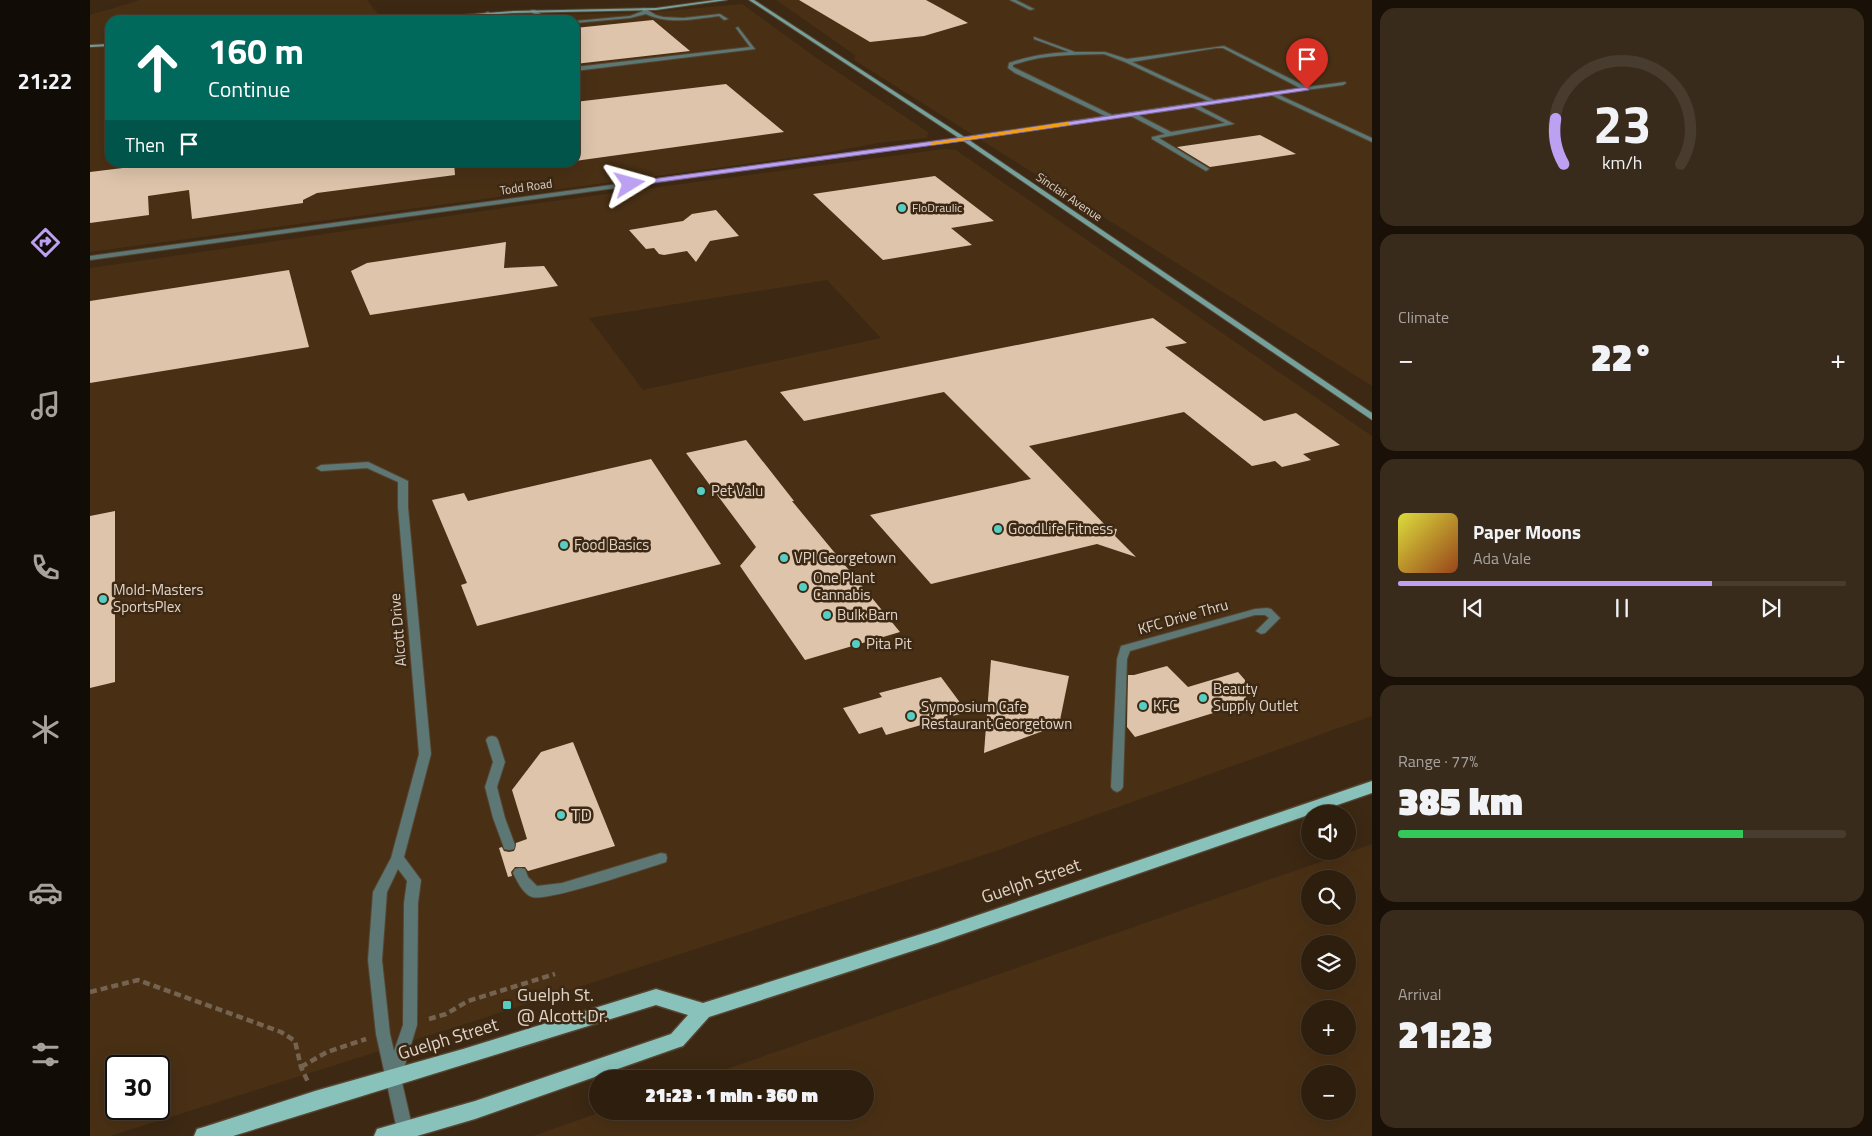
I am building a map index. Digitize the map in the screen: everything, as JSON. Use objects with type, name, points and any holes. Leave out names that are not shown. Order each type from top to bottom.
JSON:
[{"type":"main road","name":"Guelph Street","points":[[204,1136],[315,1100],[656,997],[703,1011],[937,936],[1372,787]]},
{"type":"main road","points":[[384,1136],[475,1110],[677,1040],[703,1011]]},
{"type":"street","points":[[462,15],[532,11],[645,11],[725,0]]},
{"type":"street","name":"Sinclair Avenue","points":[[751,0],[964,139],[1372,417]]},
{"type":"street","points":[[1012,0],[1032,10]]},
{"type":"street","points":[[532,11],[539,15]]},
{"type":"street","points":[[645,11],[653,16],[666,18],[720,15],[726,19]]},
{"type":"street","points":[[580,22],[630,17],[645,11]]},
{"type":"street","points":[[580,68],[752,48],[738,28]]},
{"type":"street","points":[[1036,38],[1074,53]]},
{"type":"street","points":[[90,46],[105,45]]},
{"type":"street","points":[[1127,61],[1224,47],[1307,89]]},
{"type":"street","points":[[1111,117],[1010,67],[1011,64],[1029,58],[1074,53],[1105,53],[1127,61],[1213,102]]},
{"type":"street","name":"Todd Road","points":[[90,258],[964,139],[1343,83]]},
{"type":"street","points":[[1272,93],[1372,140]]},
{"type":"street","points":[[1193,104],[1231,124],[1154,138],[1206,169]]},
{"type":"street","points":[[1132,114],[1170,134]]},
{"type":"street","name":"Alcott Drive","points":[[321,468],[368,465],[403,481],[425,754],[397,858],[380,892],[375,960],[383,1034],[405,1130]]},
{"type":"street","name":"KFC Drive Thru","points":[[1116,787],[1122,658],[1125,649],[1255,612],[1267,611],[1275,618],[1261,631]]},
{"type":"street","points":[[492,740],[498,762],[491,786],[499,818],[509,845]]},
{"type":"street","points":[[393,1078],[410,1025],[411,903],[414,880],[397,858]]},
{"type":"street","points":[[520,873],[523,880],[534,892],[562,888],[661,858]]},
{"type":"path","points":[[410,1025],[446,1014],[468,1001],[556,974]]},
{"type":"path","points":[[90,992],[138,980],[281,1032],[295,1041],[301,1066],[315,1100]]},
{"type":"path","points":[[301,1066],[327,1052],[383,1034]]},
{"type":"shaded area","points":[[140,0],[367,0],[379,15],[105,15],[105,167],[580,167],[580,15],[540,15],[643,13],[742,4],[815,57],[928,132],[927,138],[878,143],[820,154],[90,252],[90,15]]},
{"type":"shaded area","points":[[776,0],[1372,0],[1372,386],[854,60],[855,55]]},
{"type":"shaded area","points":[[944,149],[956,150],[1372,436],[1372,716],[987,854],[462,1025],[170,1117],[170,1055],[105,1055],[105,1120],[161,1120],[110,1136],[90,1136],[90,268],[524,205]],"holes":[[[827,280],[881,338],[643,390],[589,318]]]},
{"type":"shaded area","points":[[1372,844],[1372,1136],[533,1136],[589,1116],[589,1120],[874,1120],[874,1070],[724,1070],[1326,860],[1356,860],[1356,850]]},
{"type":"building","points":[[799,0],[926,0],[968,23],[924,36],[870,42]]},
{"type":"building","points":[[653,20],[690,51],[580,63],[580,27]]},
{"type":"building","points":[[726,84],[784,132],[580,160],[580,101]]},
{"type":"building","points":[[1260,135],[1296,154],[1210,167],[1177,147]]},
{"type":"building","points":[[131,167],[454,167],[455,175],[317,193],[303,200],[303,203],[192,219],[189,190],[148,196],[149,215],[90,223],[90,172]]},
{"type":"building","name":"FloDraulic","points":[[935,176],[994,221],[951,228],[972,245],[883,260],[813,194]]},
{"type":"building","points":[[716,210],[739,236],[710,241],[696,262],[687,251],[664,255],[659,254],[654,248],[646,249],[629,230],[683,221],[692,214]]},
{"type":"building","points":[[506,242],[504,268],[544,266],[558,286],[370,315],[351,271],[367,263]]},
{"type":"building","points":[[289,270],[309,347],[90,383],[90,301]]},
{"type":"building","points":[[1153,318],[1187,343],[1165,347],[1264,421],[1296,413],[1340,445],[1303,454],[1311,460],[1282,467],[1275,461],[1252,466],[1184,412],[1029,446],[1108,528],[1117,529],[1115,536],[1136,557],[1097,544],[931,584],[870,515],[1031,479],[944,392],[804,421],[780,392]]},
{"type":"building","points":[[746,440],[794,501],[792,501],[900,632],[805,660],[740,566],[756,547],[686,453]]},
{"type":"building","points":[[651,459],[721,564],[477,626],[461,585],[467,583],[432,500],[464,493],[468,501]]},
{"type":"building","name":"Mold-Masters SportsPlex","points":[[115,511],[115,682],[90,688],[90,516]]},
{"type":"building","points":[[991,660],[1069,676],[1059,725],[984,753]]},
{"type":"building","points":[[1167,666],[1188,687],[1238,672],[1245,680],[1246,703],[1135,737],[1127,727],[1128,675]]},
{"type":"building","points":[[941,677],[967,712],[886,735],[882,727],[859,734],[843,708],[882,697],[879,693]]},
{"type":"building","name":"TD","points":[[573,742],[615,846],[528,871],[525,867],[515,867],[511,872],[512,876],[508,877],[499,848],[502,847],[504,851],[509,852],[514,851],[516,843],[527,839],[512,790],[541,752]]},
{"type":"slow traffic","points":[[932,143],[1067,124]]},
{"type":"place","name":"FloDraulic","points":[[902,208]]},
{"type":"place","name":"Pet Valu","points":[[701,491]]},
{"type":"place","name":"GoodLife Fitness","points":[[998,529]]},
{"type":"place","name":"Food Basics","points":[[564,545]]},
{"type":"place","name":"VPI Georgetown","points":[[784,558]]},
{"type":"place","name":"One Plant Cannabis","points":[[803,587]]},
{"type":"place","name":"Mold-Masters SportsPlex","points":[[103,599]]},
{"type":"place","name":"Bulk Barn","points":[[827,615]]},
{"type":"place","name":"Pita Pit","points":[[856,644]]},
{"type":"place","name":"Beauty Supply Outlet","points":[[1203,698]]},
{"type":"place","name":"KFC","points":[[1143,706]]},
{"type":"place","name":"Symposium Cafe Restaurant Georgetown","points":[[911,716]]},
{"type":"place","name":"TD","points":[[561,815]]},
{"type":"place","name":"Guelph St. @ Alcott Dr.","points":[[507,1005]]},
{"type":"route","points":[[630,184],[964,139],[1307,89]]}]
